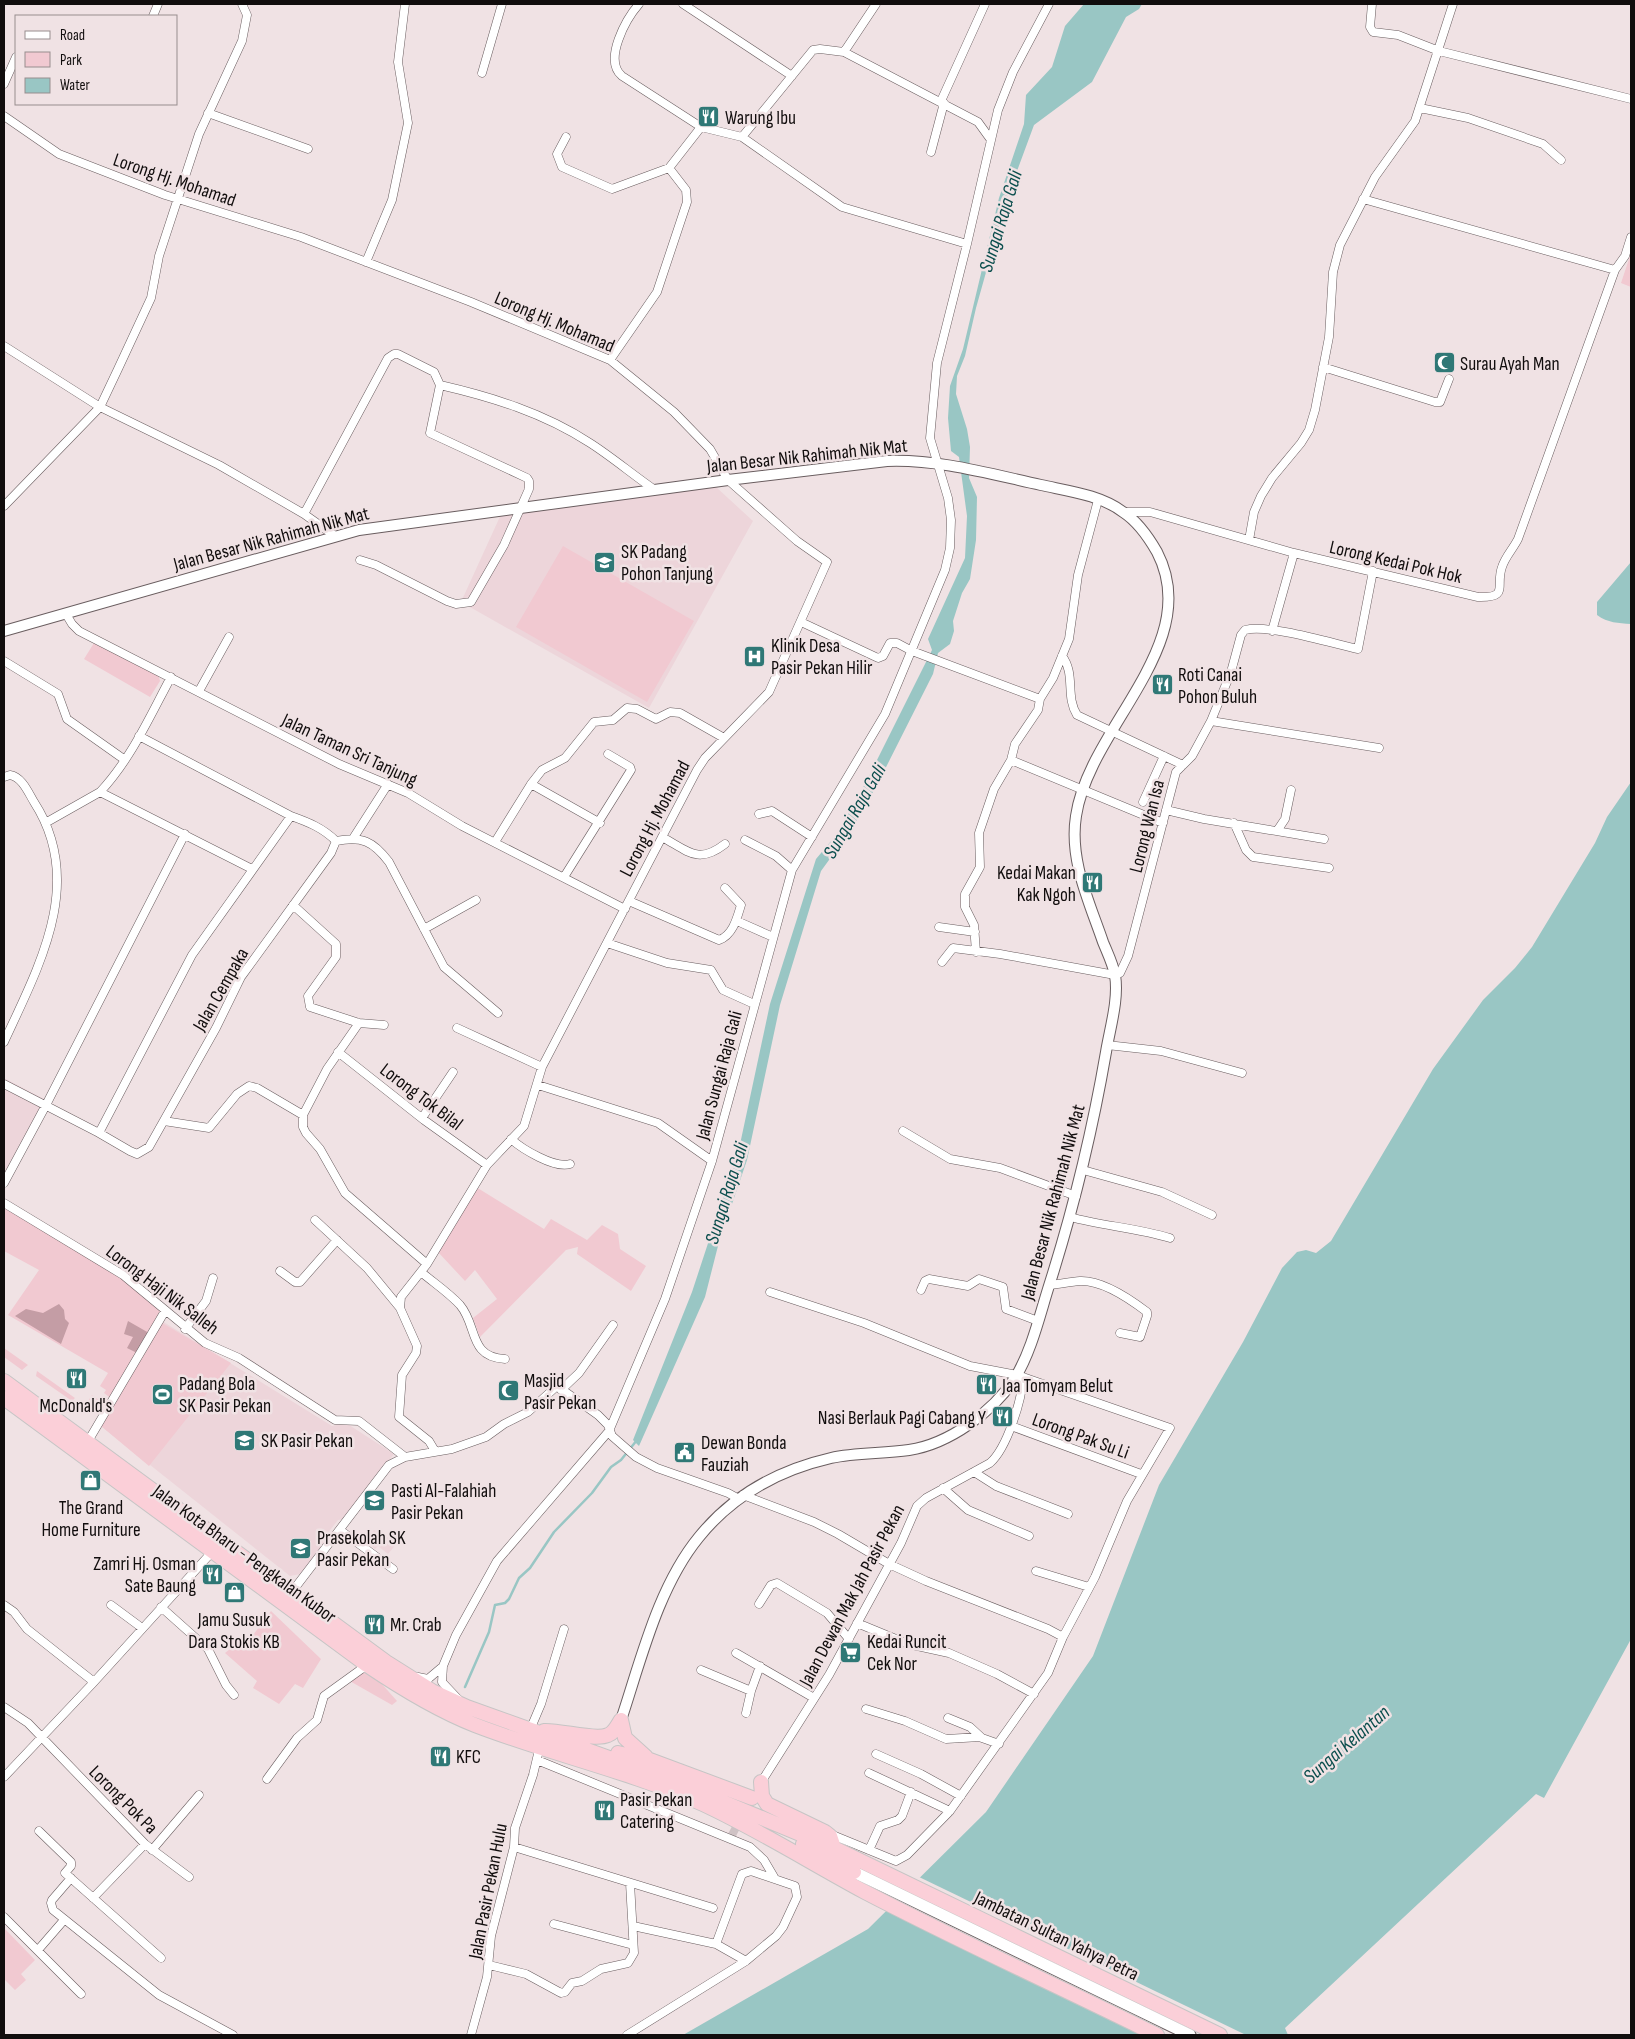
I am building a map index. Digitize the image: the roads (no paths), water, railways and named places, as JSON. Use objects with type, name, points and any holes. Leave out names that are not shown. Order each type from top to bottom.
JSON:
[{"type":"highway","name":"Jalan Kota Bharu - Pengkalan Kubor","points":[[4,1381],[386,1662],[432,1691],[467,1707],[583,1747]]},
{"type":"highway","name":"Jalan Kota Bharu - Pengkalan Kubor","points":[[4,1398],[395,1684],[435,1707],[474,1724],[650,1783],[729,1816]]},
{"type":"highway","points":[[435,1707],[462,1727],[537,1757],[596,1771],[729,1816],[749,1809]]},
{"type":"highway","points":[[532,1731],[565,1731],[601,1737],[611,1733],[621,1720]]},
{"type":"highway","points":[[621,1720],[625,1738],[629,1744],[650,1760],[834,1848],[872,1880]]},
{"type":"highway","points":[[583,1747],[650,1760]]},
{"type":"highway","points":[[583,1747],[749,1809],[872,1880]]},
{"type":"highway","points":[[761,1782],[762,1796],[767,1804],[825,1832],[830,1836],[834,1848]]},
{"type":"highway","points":[[749,1809],[854,1872]]},
{"type":"highway","name":"Jambatan Sultan Yahya Petra","points":[[872,1880],[1157,2035]]},
{"type":"highway","name":"Jambatan Sultan Yahya Petra","points":[[872,1880],[1220,2035]]},
{"type":"main road","name":"Jambatan Sultan Yahya Petra","points":[[854,1872],[1190,2035]]},
{"type":"street","points":[[4,506],[100,407],[151,298],[159,256],[208,113],[243,39],[247,15],[242,4]]},
{"type":"street","points":[[366,262],[393,198],[408,123],[398,64],[405,4]]},
{"type":"street","points":[[482,73],[502,4]]},
{"type":"street","points":[[639,4],[632,12],[614,52],[616,70],[622,76],[701,127],[742,137],[844,208],[967,244]]},
{"type":"street","points":[[682,4],[792,76]]},
{"type":"street","points":[[844,52],[876,4]]},
{"type":"street","points":[[931,152],[942,102],[985,4]]},
{"type":"street","name":"Jalan Sungai Raja Gali","points":[[443,1666],[456,1635],[497,1561],[609,1431],[665,1299],[712,1161],[792,870],[886,714],[946,570],[950,548],[951,520],[948,498],[930,438],[937,363],[998,110],[1013,72],[1048,4]]},
{"type":"street","points":[[1372,4],[1370,27],[1373,32],[1398,34],[1439,51],[1631,99]]},
{"type":"street","points":[[1249,540],[1254,512],[1261,496],[1309,430],[1315,410],[1329,337],[1333,272],[1340,244],[1375,176],[1410,130],[1420,108],[1453,4]]},
{"type":"street","points":[[742,137],[813,50],[820,49],[844,52],[942,102],[980,123],[991,140]]},
{"type":"street","points":[[4,84],[15,60]]},
{"type":"street","points":[[1420,108],[1468,118],[1534,141],[1544,145],[1561,160]]},
{"type":"street","points":[[208,113],[308,149]]},
{"type":"street","name":"Lorong Hj. Mohamad","points":[[4,116],[59,154],[178,199],[301,237],[470,302],[610,360],[686,424],[710,449],[728,480],[797,540],[827,562],[769,692],[696,770],[542,1067],[524,1126],[487,1165],[421,1272],[401,1297],[400,1308]]},
{"type":"street","points":[[566,137],[557,154],[562,167],[606,188],[617,188],[669,168],[701,127]]},
{"type":"street","points":[[610,360],[658,290],[687,202],[686,190],[669,168]]},
{"type":"street","points":[[1363,199],[1614,270],[1625,256],[1631,237]]},
{"type":"street","name":"Lorong Kedai Pok Hok","points":[[1124,512],[1150,512],[1294,554],[1478,597],[1491,597],[1498,594],[1502,586],[1500,573],[1502,565],[1518,539],[1614,270]]},
{"type":"street","points":[[4,346],[100,407],[219,465],[304,514],[335,536]]},
{"type":"street","points":[[304,514],[390,355],[398,354],[428,367],[434,372],[440,386],[430,433],[526,478],[530,485],[504,545],[471,602],[456,604],[447,601],[376,565],[360,560]]},
{"type":"street","points":[[1324,367],[1434,402],[1440,402],[1443,398],[1449,379]]},
{"type":"street","points":[[440,386],[482,395],[538,415],[589,442],[655,490]]},
{"type":"street","name":"Jalan Besar Nik Rahimah Nik Mat","points":[[4,632],[335,536],[381,526],[887,461],[906,460],[964,468],[1098,500],[1124,512],[1155,549],[1164,568],[1169,609],[1156,653],[1110,731],[1082,790],[1076,817],[1074,839],[1077,865],[1115,975],[1115,994],[1093,1125],[1083,1170],[1020,1376],[979,1416],[956,1432],[934,1443],[911,1450],[834,1457],[782,1473],[741,1497],[719,1515],[697,1539],[680,1564],[640,1656],[621,1720]]},
{"type":"street","points":[[976,952],[975,932],[966,907],[965,894],[980,867],[979,833],[992,793],[1011,760],[1016,744],[1038,710],[1040,699],[1053,678],[1071,633],[1078,575],[1098,500]]},
{"type":"street","points":[[1272,631],[1294,554]]},
{"type":"street","name":"Lorong Wan Isa","points":[[1115,975],[1123,969],[1128,956],[1176,772],[1192,756],[1211,721],[1231,672],[1245,630],[1252,628],[1272,631],[1358,649],[1372,571]]},
{"type":"street","name":"Jalan Taman Sri Tanjung","points":[[66,614],[79,631],[143,665],[199,691],[323,757],[388,784],[624,909]]},
{"type":"street","points":[[801,622],[878,658],[883,656],[890,643],[897,643],[912,651],[1040,699]]},
{"type":"street","points":[[199,691],[229,637]]},
{"type":"street","points":[[1062,656],[1068,664],[1071,706],[1077,715],[1183,765]]},
{"type":"street","points":[[4,661],[58,694],[67,719],[124,760]]},
{"type":"street","points":[[47,822],[100,792],[114,777],[171,677]]},
{"type":"street","points":[[495,842],[531,784],[542,770],[565,758],[594,722],[613,720],[627,708],[637,709],[656,719],[670,712],[680,713],[724,738]]},
{"type":"street","points":[[1211,721],[1379,748]]},
{"type":"street","points":[[139,736],[291,816],[316,825],[327,832],[336,842],[354,837],[367,842],[380,851],[389,862],[444,967],[498,1013]]},
{"type":"street","points":[[564,877],[600,823],[631,770],[630,767],[608,754]]},
{"type":"street","points":[[1143,802],[1164,756]]},
{"type":"street","points":[[1011,760],[1163,823]]},
{"type":"street","points":[[4,777],[10,775],[20,780],[47,822],[56,865],[56,902],[50,934],[37,969],[4,1042]]},
{"type":"street","points":[[354,837],[388,784]]},
{"type":"street","points":[[531,784],[600,823]]},
{"type":"street","points":[[1277,831],[1284,819],[1291,790]]},
{"type":"street","points":[[100,792],[252,869]]},
{"type":"street","points":[[1166,810],[1204,819],[1324,839]]},
{"type":"street","points":[[759,814],[772,811],[812,837]]},
{"type":"street","points":[[5,1088],[46,1105],[99,1133],[183,969],[291,816]]},
{"type":"street","points":[[1234,823],[1246,850],[1253,857],[1329,868]]},
{"type":"street","points":[[4,1183],[46,1105],[184,834]]},
{"type":"street","points":[[662,837],[696,855],[705,856],[712,854],[724,844]]},
{"type":"street","points":[[745,840],[776,856],[792,870]]},
{"type":"street","name":"Jalan Cempaka","points":[[99,1133],[137,1154],[149,1147],[216,1028],[241,977],[331,853],[336,842]]},
{"type":"street","points":[[629,900],[719,940],[725,937],[736,920],[739,902],[725,888]]},
{"type":"street","points":[[424,930],[476,900]]},
{"type":"street","points":[[293,905],[336,944],[336,957],[308,996],[310,1007],[359,1023],[384,1025]]},
{"type":"street","points":[[736,920],[773,937]]},
{"type":"street","points":[[939,927],[975,932]]},
{"type":"street","points":[[607,943],[667,963],[711,970],[723,990],[754,1004]]},
{"type":"street","points":[[942,962],[953,948],[1000,954],[1115,975]]},
{"type":"street","points":[[359,1023],[338,1052],[303,1115],[306,1133],[320,1149],[345,1193],[426,1264]]},
{"type":"street","points":[[457,1028],[542,1067]]},
{"type":"street","points":[[1107,1046],[1161,1051],[1242,1073]]},
{"type":"street","name":"Lorong Tok Bilal","points":[[338,1052],[422,1118],[487,1165]]},
{"type":"street","points":[[422,1118],[453,1072]]},
{"type":"street","points":[[538,1085],[658,1123],[712,1161]]},
{"type":"street","points":[[164,1121],[209,1128],[237,1094],[249,1086],[257,1088],[303,1115]]},
{"type":"street","points":[[903,1130],[950,1158],[1000,1168],[1076,1196]]},
{"type":"street","points":[[511,1139],[539,1157],[564,1165],[570,1164]]},
{"type":"street","points":[[1083,1170],[1163,1192],[1212,1215]]},
{"type":"street","name":"Lorong Haji Nik Salleh","points":[[4,1203],[123,1275],[148,1294],[185,1329],[210,1346],[239,1358],[335,1420],[359,1421],[405,1457]]},
{"type":"street","points":[[1070,1217],[1094,1224],[1145,1230],[1170,1238]]},
{"type":"street","points":[[315,1220],[367,1268],[400,1308],[417,1346],[416,1353],[401,1380],[399,1418],[429,1441],[435,1451]]},
{"type":"street","points":[[280,1271],[295,1282],[300,1282],[337,1240]]},
{"type":"street","points":[[421,1272],[450,1296],[464,1311],[477,1346],[492,1356],[504,1359]]},
{"type":"street","points":[[185,1329],[206,1301],[213,1278]]},
{"type":"street","points":[[921,1290],[925,1281],[929,1279],[967,1286],[972,1285],[977,1280],[982,1280],[1004,1287],[1006,1309],[1038,1321]]},
{"type":"street","points":[[1049,1285],[1081,1281],[1094,1283],[1107,1288],[1147,1312],[1148,1316],[1140,1337],[1120,1333]]},
{"type":"street","points":[[770,1292],[864,1323],[970,1366],[1020,1376],[1170,1428],[1141,1474],[1090,1587],[1048,1673],[1000,1744],[950,1810],[903,1859],[892,1860],[825,1832]]},
{"type":"street","points":[[87,1443],[165,1311]]},
{"type":"street","points":[[561,1390],[579,1373],[613,1325]]},
{"type":"street","name":"Jalan Dewan Mak Jah Pasir Pekan","points":[[749,1809],[761,1782],[814,1698],[857,1623],[889,1564],[917,1506],[926,1498],[974,1472],[996,1457],[1011,1426],[1020,1376]]},
{"type":"street","points":[[291,1593],[389,1465],[405,1457],[461,1446],[486,1437],[504,1424],[528,1412],[557,1386],[598,1415],[605,1422],[615,1440],[636,1457],[657,1468],[814,1522],[889,1564],[1048,1629],[1064,1638]]},
{"type":"street","name":"Lorong Pak Su Li","points":[[1011,1426],[1141,1474]]},
{"type":"street","points":[[974,1472],[996,1486],[1068,1514]]},
{"type":"street","points":[[943,1488],[968,1510],[1029,1536]]},
{"type":"street","points":[[340,1530],[393,1569]]},
{"type":"street","points":[[4,1777],[94,1682],[212,1552]]},
{"type":"street","points":[[1036,1571],[1090,1587]]},
{"type":"street","points":[[759,1604],[771,1585],[777,1583],[827,1613],[848,1639]]},
{"type":"street","points":[[4,1605],[14,1612],[28,1629],[94,1682]]},
{"type":"street","points":[[112,1605],[142,1628]]},
{"type":"street","points":[[161,1607],[208,1648],[226,1685],[234,1695]]},
{"type":"street","points":[[857,1623],[908,1644],[949,1653],[997,1674],[1034,1694]]},
{"type":"street","points":[[532,1731],[564,1629]]},
{"type":"street","points":[[736,1653],[814,1698]]},
{"type":"street","points":[[386,1662],[425,1680],[434,1677],[443,1666]]},
{"type":"street","points":[[267,1779],[297,1738],[317,1720],[324,1696],[367,1665]]},
{"type":"street","points":[[443,1666],[442,1682],[467,1707]]},
{"type":"street","points":[[746,1713],[760,1666]]},
{"type":"street","points":[[701,1670],[751,1691]]},
{"type":"street","name":"Lorong Pok Pa","points":[[4,1707],[28,1723],[145,1844],[188,1877]]},
{"type":"street","points":[[866,1709],[905,1721],[946,1739],[972,1739],[980,1736]]},
{"type":"street","points":[[948,1718],[970,1727],[980,1736],[1000,1744]]},
{"type":"street","points":[[876,1754],[921,1774],[961,1796]]},
{"type":"street","points":[[537,1757],[731,1836],[758,1853],[774,1877]]},
{"type":"street","name":"Jalan Pasir Pekan Hulu","points":[[471,2035],[489,1965],[491,1936],[514,1848],[515,1828],[519,1811],[530,1785],[537,1757]]},
{"type":"street","points":[[869,1772],[950,1810]]},
{"type":"street","points":[[868,1850],[880,1826],[898,1820],[902,1816],[911,1792]]},
{"type":"street","points":[[152,1850],[199,1795]]},
{"type":"street","points":[[39,1831],[70,1862],[71,1866],[65,1872],[161,1958]]},
{"type":"street","points":[[93,1898],[145,1844]]},
{"type":"street","points":[[514,1848],[712,1908]]},
{"type":"street","points":[[627,2035],[746,1961],[780,1932],[797,1897],[795,1886],[774,1877],[751,1871],[742,1874],[716,1944]]},
{"type":"street","points":[[71,1878],[51,1903],[53,1910],[159,1995],[234,2035]]},
{"type":"street","points":[[489,1965],[526,1974],[563,1993],[572,1983],[582,1981],[601,1969],[628,1963],[634,1952],[630,1883]]},
{"type":"street","points":[[4,1917],[81,1994]]},
{"type":"street","points":[[38,1950],[64,1920]]},
{"type":"street","points":[[554,1924],[634,1945]]},
{"type":"street","points":[[633,1926],[716,1944],[746,1961]]},
{"type":"water","points":[[1084,4],[1142,4],[1139,9],[1126,17],[1092,82],[1034,125],[1006,201],[976,308],[965,356],[957,376],[956,394],[967,429],[970,447],[969,478],[977,497],[976,540],[970,579],[962,593],[953,621],[954,631],[950,644],[938,653],[933,674],[877,785],[853,827],[821,871],[780,1005],[747,1160],[719,1242],[705,1297],[639,1446],[633,1440],[692,1292],[739,1149],[770,1004],[816,859],[837,834],[866,782],[932,650],[928,639],[965,558],[967,516],[959,457],[951,451],[948,418],[950,386],[963,349],[999,198],[1024,124],[1026,95],[1052,67],[1065,26]]},
{"type":"water","points":[[1631,562],[1631,624],[1605,620],[1597,615],[1597,602]]},
{"type":"water","name":"Sungai Kelantan","points":[[1631,782],[1631,1639],[1544,1798],[1536,1794],[1285,2028],[1288,2035],[683,2035],[868,1929],[986,1812],[1093,1656],[1159,1485],[1243,1342],[1282,1268],[1297,1252],[1306,1250],[1316,1253],[1331,1241],[1433,1069],[1483,1000],[1515,968],[1532,947],[1595,843],[1607,817]]},
{"type":"waterway","name":"Sungai Raja Gali","points":[[465,1687],[489,1632],[495,1605],[505,1603],[509,1599],[519,1578],[530,1568],[554,1532],[592,1493],[611,1467],[621,1460],[637,1440]]},
{"type":"tunnel","points":[[732,1835],[740,1820]]},
{"type":"place","name":"Warung Ibu","points":[[709,117]]},
{"type":"place","name":"Surau Ayah Man","points":[[1444,363]]},
{"type":"place","name":"SK Padang Pohon Tanjung","points":[[605,562]]},
{"type":"place","name":"Klinik Desa Pasir Pekan Hilir","points":[[755,656]]},
{"type":"place","name":"Roti Canai Pohon Buluh","points":[[1162,685]]},
{"type":"place","name":"Kedai Makan Kak Ngoh","points":[[1092,883]]},
{"type":"place","name":"McDonald's","points":[[76,1379]]},
{"type":"place","name":"Jaa Tomyam Belut","points":[[986,1385]]},
{"type":"place","name":"Masjid Pasir Pekan","points":[[508,1391]]},
{"type":"place","name":"Padang Bola SK Pasir Pekan","points":[[163,1394]]},
{"type":"place","name":"Nasi Berlauk Pagi Cabang Y","points":[[1002,1417]]},
{"type":"place","name":"SK Pasir Pekan","points":[[245,1440]]},
{"type":"place","name":"Dewan Bonda Fauziah","points":[[685,1453]]},
{"type":"place","name":"The Grand Home Furniture","points":[[91,1481]]},
{"type":"place","name":"Pasti Al-Falahiah Pasir Pekan","points":[[375,1501]]},
{"type":"place","name":"Prasekolah SK Pasir Pekan","points":[[301,1548]]},
{"type":"place","name":"Zamri Hj. Osman Sate Baung","points":[[212,1574]]},
{"type":"place","name":"Jamu Susuk Dara Stokis KB","points":[[234,1593]]},
{"type":"place","name":"Mr. Crab","points":[[374,1624]]},
{"type":"place","name":"Kedai Runcit Cek Nor","points":[[851,1652]]},
{"type":"place","name":"KFC","points":[[440,1756]]},
{"type":"place","name":"Pasir Pekan Catering","points":[[604,1810]]}]
